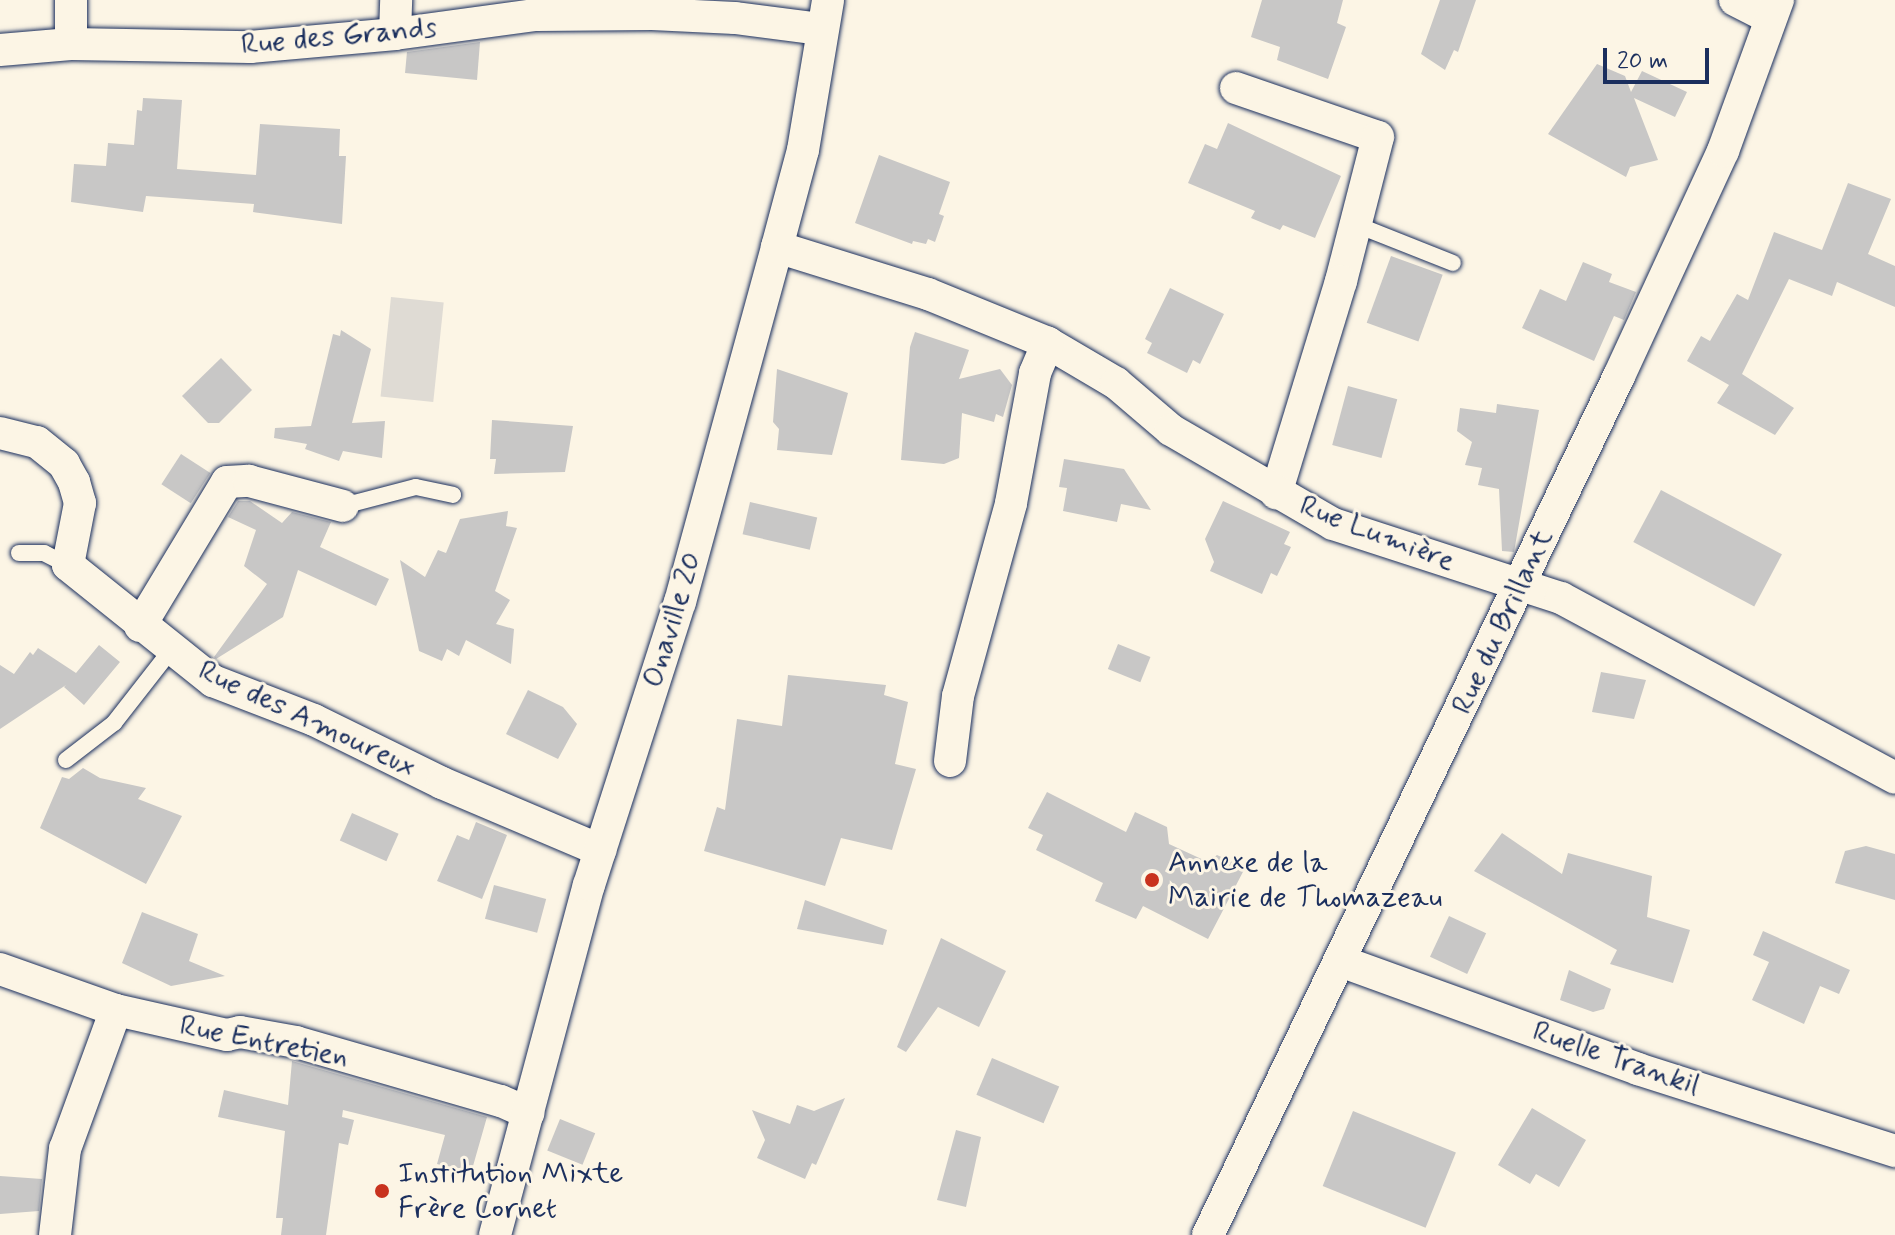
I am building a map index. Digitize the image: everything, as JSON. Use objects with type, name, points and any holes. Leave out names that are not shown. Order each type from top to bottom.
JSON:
[{"type":"street","points":[[71,0],[71,44]]},
{"type":"street","points":[[395,34],[396,0]]},
{"type":"street","points":[[1735,0],[1774,9]]},
{"type":"street","name":"Rue du Brillant","points":[[1208,1235],[1519,586],[1723,151],[1774,9]]},
{"type":"street","name":"Rue des Grands","points":[[0,50],[71,44],[250,47],[395,34],[536,15],[652,14],[735,18],[824,14]]},
{"type":"street","name":"Onaville 20","points":[[495,1235],[600,850],[684,588],[777,247],[803,150],[824,14]]},
{"type":"street","points":[[1236,88],[1378,137],[1357,225],[1276,493]]},
{"type":"street","name":"Rue Lumière","points":[[777,247],[928,294],[1048,343],[1116,383],[1171,430],[1333,524],[1561,598],[1895,778]]},
{"type":"street","points":[[950,761],[958,696],[1011,503],[1035,373],[1048,343]]},
{"type":"street","points":[[0,433],[37,442],[64,464],[74,482],[80,503],[68,565]]},
{"type":"street","points":[[140,626],[227,482],[249,481],[343,506]]},
{"type":"street","name":"Rue des Amoureux","points":[[68,565],[140,626],[213,681],[314,720],[442,783],[600,850]]},
{"type":"street","name":"Ruelle Trankil","points":[[1340,961],[1638,1069],[1895,1151]]},
{"type":"street","name":"Rue Entretien","points":[[0,969],[116,1010],[227,1035],[240,1032],[296,1042],[501,1101],[528,1113]]},
{"type":"street","points":[[55,1235],[65,1149],[116,1010]]},
{"type":"lane","points":[[1357,225],[1453,263]]},
{"type":"lane","points":[[343,506],[416,487],[453,495]]},
{"type":"lane","points":[[19,553],[44,553],[68,565]]},
{"type":"lane","points":[[66,760],[114,723],[171,650]]},
{"type":"shaded area","points":[[391,297],[444,303],[433,402],[381,396]]},
{"type":"building","points":[[1262,0],[1343,0],[1337,23],[1346,27],[1328,79],[1277,60],[1280,47],[1251,37]]},
{"type":"building","points":[[1440,0],[1476,0],[1458,52],[1454,50],[1445,70],[1421,54]]},
{"type":"building","points":[[480,42],[477,80],[405,73],[407,52]]},
{"type":"building","points":[[1597,64],[1625,76],[1631,92],[1642,71],[1687,92],[1675,117],[1634,98],[1658,160],[1630,167],[1626,177],[1548,134]]},
{"type":"building","points":[[143,98],[182,100],[177,169],[256,175],[260,124],[340,129],[339,156],[346,156],[342,224],[253,212],[254,204],[146,196],[143,212],[71,202],[74,164],[106,166],[108,143],[134,145],[137,110],[142,111]]},
{"type":"building","points":[[1228,123],[1341,176],[1315,238],[1283,225],[1280,230],[1251,218],[1255,211],[1188,183],[1205,144],[1217,149]]},
{"type":"building","points":[[879,155],[950,182],[939,214],[944,216],[935,242],[928,239],[926,244],[913,241],[912,244],[855,223]]},
{"type":"building","points":[[1848,183],[1891,199],[1868,254],[1895,266],[1895,307],[1837,282],[1832,296],[1789,279],[1742,374],[1794,408],[1775,435],[1717,403],[1729,385],[1687,361],[1701,336],[1710,341],[1737,294],[1748,300],[1774,232],[1822,250]]},
{"type":"building","points":[[1391,256],[1443,275],[1418,342],[1367,323]]},
{"type":"building","points":[[1583,262],[1612,274],[1609,282],[1636,292],[1624,320],[1614,316],[1594,361],[1522,328],[1540,289],[1566,301]]},
{"type":"building","points":[[1170,288],[1224,314],[1200,364],[1193,360],[1187,373],[1147,353],[1152,343],[1145,339]]},
{"type":"building","points":[[341,330],[371,349],[352,423],[385,421],[382,458],[343,451],[339,461],[305,449],[307,444],[274,438],[275,428],[311,426],[333,334],[340,336]]},
{"type":"building","points":[[915,332],[969,350],[959,379],[1000,369],[1012,385],[1003,417],[996,414],[994,422],[962,413],[959,458],[944,464],[901,460],[910,347]]},
{"type":"building","points":[[221,358],[252,390],[219,423],[208,423],[182,396]]},
{"type":"building","points":[[777,369],[848,393],[832,455],[777,450],[779,429],[773,422]]},
{"type":"building","points":[[1348,386],[1397,399],[1381,458],[1332,445]]},
{"type":"building","points":[[1497,404],[1539,410],[1514,552],[1502,551],[1499,489],[1478,485],[1482,468],[1465,465],[1472,442],[1457,431],[1460,408],[1496,413]]},
{"type":"building","points":[[492,420],[573,426],[565,472],[494,474],[496,459],[490,459]]},
{"type":"building","points":[[181,454],[210,473],[191,503],[161,484]]},
{"type":"building","points":[[1064,459],[1124,469],[1151,510],[1121,504],[1117,522],[1063,511],[1067,488],[1059,487]]},
{"type":"building","points":[[1661,490],[1782,554],[1754,606],[1633,542]]},
{"type":"building","points":[[238,501],[250,501],[282,523],[292,512],[331,522],[320,547],[389,579],[376,606],[298,570],[283,617],[216,659],[214,657],[267,584],[244,566],[256,530],[228,517]]},
{"type":"building","points":[[1223,501],[1290,532],[1284,544],[1291,547],[1277,576],[1271,573],[1262,594],[1210,571],[1214,562],[1205,539]]},
{"type":"building","points":[[750,502],[817,518],[810,550],[743,534]]},
{"type":"building","points":[[508,511],[506,526],[517,528],[495,591],[510,600],[496,624],[514,629],[511,664],[466,640],[459,656],[447,649],[442,661],[419,651],[400,560],[425,577],[438,550],[446,553],[460,519]]},
{"type":"building","points":[[1118,644],[1150,657],[1140,682],[1108,669]]},
{"type":"building","points":[[99,645],[120,662],[84,705],[64,687],[66,685],[0,729],[0,665],[14,674],[30,652],[33,655],[38,648],[76,673]]},
{"type":"building","points":[[1601,672],[1646,680],[1634,719],[1592,712]]},
{"type":"building","points":[[788,675],[886,685],[884,695],[908,702],[895,764],[916,769],[892,850],[841,838],[825,886],[704,851],[717,807],[725,810],[737,719],[782,726]]},
{"type":"building","points":[[528,690],[563,707],[577,724],[558,759],[506,734]]},
{"type":"building","points":[[83,768],[100,778],[146,788],[138,799],[182,816],[146,884],[40,828],[62,777],[69,779]]},
{"type":"building","points":[[1047,792],[1126,832],[1135,812],[1167,827],[1169,844],[1208,862],[1217,855],[1245,868],[1208,939],[1143,906],[1136,919],[1095,901],[1103,883],[1036,850],[1043,835],[1028,828]]},
{"type":"building","points":[[352,813],[399,834],[386,861],[340,840]]},
{"type":"building","points":[[476,822],[507,835],[482,899],[437,881],[457,835],[469,840]]},
{"type":"building","points":[[1502,833],[1562,874],[1568,853],[1652,876],[1647,917],[1690,930],[1673,983],[1610,964],[1617,950],[1474,871]]},
{"type":"building","points":[[1866,846],[1895,854],[1895,900],[1835,883],[1845,851]]},
{"type":"building","points":[[494,885],[546,899],[537,933],[485,919]]},
{"type":"building","points":[[805,900],[887,930],[883,945],[797,929]]},
{"type":"building","points":[[142,912],[198,934],[189,961],[225,976],[171,986],[122,963]]},
{"type":"building","points":[[1449,916],[1486,933],[1467,974],[1430,957]]},
{"type":"building","points":[[1763,931],[1850,970],[1839,994],[1820,986],[1804,1024],[1752,1000],[1769,962],[1753,955]]},
{"type":"building","points":[[941,938],[1006,971],[979,1027],[938,1007],[906,1052],[897,1047]]},
{"type":"building","points":[[1569,970],[1611,989],[1604,1009],[1593,1012],[1560,1000]]},
{"type":"building","points":[[992,1058],[1059,1087],[1044,1123],[976,1095]]},
{"type":"building","points":[[292,1061],[487,1117],[471,1173],[437,1164],[445,1135],[343,1110],[342,1117],[354,1120],[348,1145],[339,1143],[326,1235],[281,1235],[283,1218],[276,1218],[285,1131],[218,1117],[224,1090],[288,1105]]},
{"type":"building","points":[[845,1098],[816,1165],[812,1163],[805,1179],[757,1158],[765,1140],[752,1110],[790,1124],[797,1105],[814,1111]]},
{"type":"building","points":[[1532,1108],[1586,1140],[1559,1187],[1536,1174],[1530,1184],[1498,1165]]},
{"type":"building","points":[[1353,1111],[1456,1153],[1426,1228],[1323,1186]]},
{"type":"building","points":[[560,1119],[595,1133],[582,1165],[547,1151]]},
{"type":"building","points":[[956,1130],[981,1137],[966,1207],[937,1200]]},
{"type":"building","points":[[0,1176],[42,1179],[39,1211],[0,1214]]},
{"type":"place","name":"Annexe de la Mairie de Thomazeau","points":[[1152,880]]},
{"type":"place","name":"Institution Mixte Frère Cornet","points":[[382,1191]]}]
